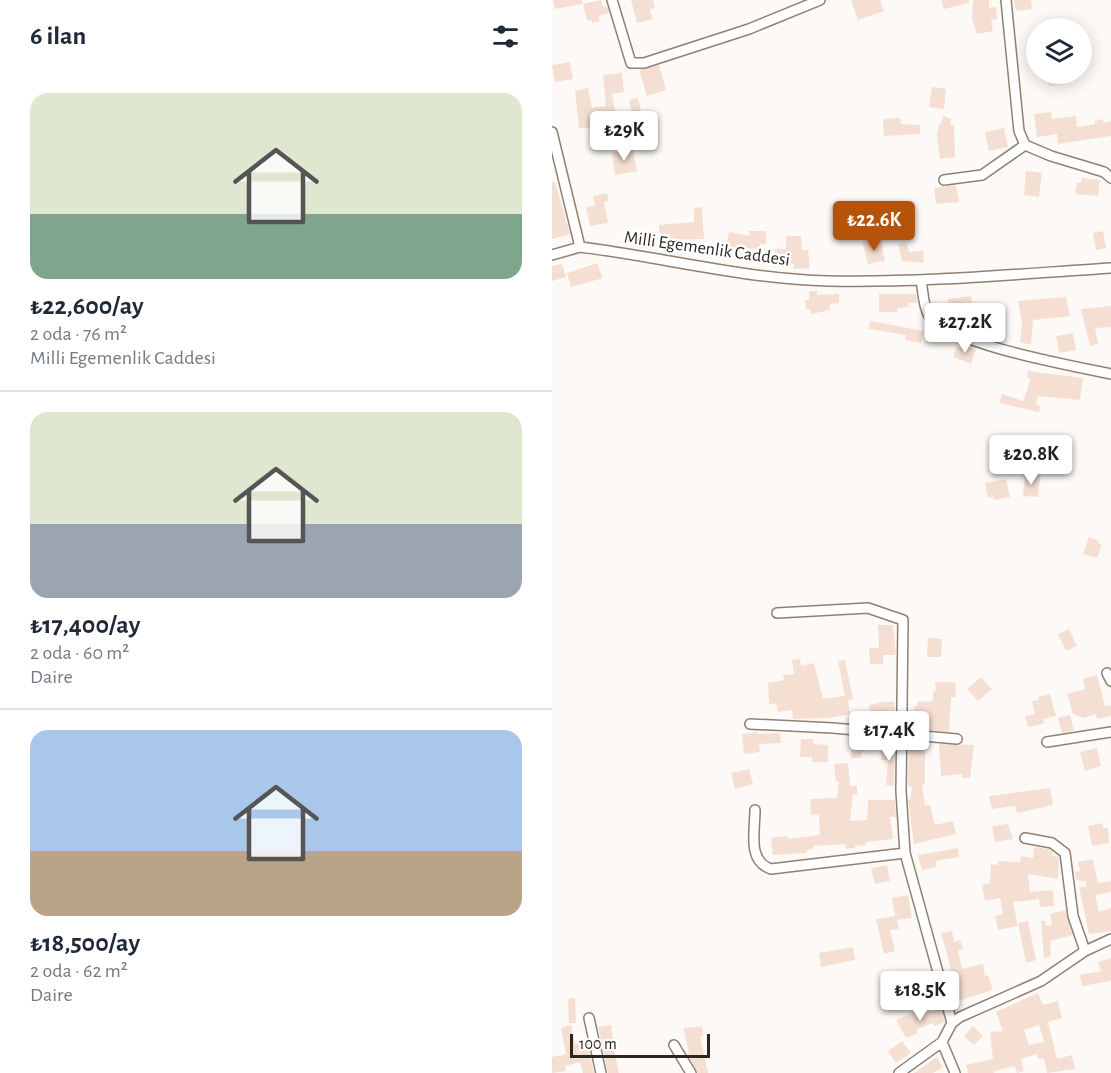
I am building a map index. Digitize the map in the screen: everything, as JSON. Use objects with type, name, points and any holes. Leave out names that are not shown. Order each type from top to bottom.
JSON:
[{"type":"street","points":[[612,0],[631,63],[644,63],[749,29],[820,0]]},
{"type":"street","points":[[1006,0],[1019,131],[1025,144],[1051,156],[1104,172],[1110,177]]},
{"type":"street","points":[[552,132],[580,247]]},
{"type":"street","points":[[944,180],[982,175],[1025,144]]},
{"type":"street","name":"Milli Egemenlik Caddesi","points":[[552,255],[580,247],[758,275],[827,281],[921,280],[1111,268]]},
{"type":"street","points":[[921,280],[928,314],[942,328],[1024,356],[1111,374]]},
{"type":"street","points":[[777,613],[868,608],[903,620],[902,791],[905,853],[951,1023]]},
{"type":"street","points":[[750,724],[832,728],[957,739]]},
{"type":"street","points":[[1047,742],[1111,732]]},
{"type":"street","points":[[755,810],[756,859],[761,866],[771,869],[905,853]]},
{"type":"street","points":[[1025,838],[1052,843],[1065,853],[1073,916],[1085,951]]},
{"type":"street","points":[[899,1073],[942,1042],[951,1023],[960,1017],[1041,981],[1085,951],[1111,939]]},
{"type":"street","points":[[589,1017],[601,1073]]},
{"type":"street","points":[[942,1042],[955,1073]]},
{"type":"street","points":[[674,1045],[691,1073]]},
{"type":"building","points":[[553,0],[582,0],[582,4],[555,9]]},
{"type":"building","points":[[601,0],[603,7],[607,6],[609,13],[598,16],[600,21],[592,23],[591,20],[587,21],[583,4]]},
{"type":"building","points":[[631,0],[653,0],[655,8],[650,9],[653,19],[637,23]]},
{"type":"building","points":[[851,0],[880,0],[884,11],[858,20]]},
{"type":"building","points":[[941,0],[969,0],[969,3],[944,9]]},
{"type":"building","points":[[973,0],[989,0],[989,8],[996,7],[997,19],[991,20],[993,31],[977,34],[972,19]]},
{"type":"building","points":[[1014,0],[1031,0],[1032,9],[1016,11]]},
{"type":"building","points":[[570,62],[573,79],[555,82],[552,65]]},
{"type":"building","points":[[659,65],[666,90],[647,96],[639,70]]},
{"type":"building","points":[[622,73],[624,92],[612,94],[616,118],[614,119],[615,127],[602,130],[602,127],[579,128],[575,91],[588,88],[592,108],[606,106],[603,75]]},
{"type":"building","points":[[932,87],[946,89],[944,109],[929,107]]},
{"type":"building","points":[[638,98],[642,116],[633,118],[629,100]]},
{"type":"building","points":[[1051,112],[1052,119],[1076,116],[1077,127],[1095,124],[1095,121],[1103,119],[1103,123],[1111,121],[1111,136],[1058,144],[1057,134],[1037,137],[1034,114]]},
{"type":"building","points":[[943,116],[951,119],[950,125],[954,125],[955,157],[940,159],[937,135]]},
{"type":"building","points":[[900,118],[901,124],[920,125],[920,134],[884,136],[883,119]]},
{"type":"building","points":[[1004,128],[1008,147],[989,151],[985,132]]},
{"type":"building","points":[[633,149],[637,171],[615,175],[612,153]]},
{"type":"building","points":[[1026,171],[1042,173],[1039,197],[1024,195]]},
{"type":"building","points":[[1082,178],[1100,180],[1098,196],[1075,194],[1077,183],[1081,183]]},
{"type":"building","points":[[552,182],[555,182],[570,234],[552,239]]},
{"type":"building","points":[[956,185],[959,202],[936,204],[934,188]]},
{"type":"building","points":[[607,193],[609,201],[604,202],[608,223],[590,226],[586,207],[595,206],[593,196]]},
{"type":"building","points":[[702,207],[704,239],[660,240],[659,225],[694,222],[694,208]]},
{"type":"building","points":[[749,231],[766,231],[766,244],[760,244],[760,249],[726,247],[729,232],[749,236]]},
{"type":"building","points":[[1103,231],[1106,248],[1096,250],[1093,233]]},
{"type":"building","points":[[786,236],[801,236],[802,250],[808,250],[810,268],[794,269],[794,264],[775,265],[774,249],[786,249]]},
{"type":"building","points":[[881,241],[885,261],[868,264],[862,242]]},
{"type":"building","points":[[907,243],[909,252],[923,250],[924,263],[902,261],[898,244]]},
{"type":"building","points":[[597,263],[603,278],[571,287],[567,273]]},
{"type":"building","points":[[562,264],[566,277],[552,281],[552,266]]},
{"type":"building","points":[[809,291],[817,291],[817,295],[839,294],[839,303],[830,304],[830,310],[811,314],[810,309],[806,309],[805,300],[809,300]]},
{"type":"building","points":[[879,294],[916,294],[917,303],[908,303],[909,307],[897,308],[897,312],[879,312]]},
{"type":"building","points":[[971,296],[974,316],[948,319],[948,299]]},
{"type":"building","points":[[1066,297],[1070,316],[1033,320],[1031,344],[1020,343],[1022,322],[1018,301]]},
{"type":"building","points":[[1111,306],[1111,327],[1095,328],[1098,344],[1090,346],[1081,309]]},
{"type":"building","points":[[870,321],[924,331],[921,343],[905,340],[906,335],[869,329]]},
{"type":"building","points":[[1073,333],[1076,350],[1059,353],[1056,336]]},
{"type":"building","points":[[967,346],[976,349],[971,364],[953,357],[957,347],[966,350]]},
{"type":"building","points":[[1028,371],[1083,378],[1080,400],[1038,396],[1036,405],[1040,406],[1039,412],[1000,403],[1002,394],[1023,401],[1031,379],[1027,378]]},
{"type":"building","points":[[1025,475],[1040,476],[1038,497],[1023,496]]},
{"type":"building","points":[[1006,479],[1010,497],[994,500],[993,497],[988,498],[985,483]]},
{"type":"building","points":[[1089,537],[1099,541],[1098,543],[1102,545],[1097,558],[1083,554]]},
{"type":"building","points":[[878,625],[893,625],[896,655],[883,655],[883,664],[870,664],[869,648],[879,648]]},
{"type":"building","points":[[1069,629],[1077,646],[1066,651],[1058,634]]},
{"type":"building","points":[[928,638],[942,639],[941,657],[927,657]]},
{"type":"building","points":[[800,659],[801,666],[814,663],[823,699],[845,696],[838,661],[845,660],[853,699],[848,700],[850,714],[830,718],[793,719],[792,710],[778,712],[776,703],[769,705],[768,683],[784,680],[783,675],[794,674],[792,660]]},
{"type":"building","points":[[1097,675],[1105,706],[1111,706],[1111,716],[1097,719],[1096,714],[1083,718],[1073,714],[1067,694],[1085,689],[1083,679]]},
{"type":"building","points":[[981,677],[992,689],[978,701],[967,689]]},
{"type":"building","points":[[935,682],[955,682],[956,697],[951,697],[949,732],[909,728],[909,723],[915,723],[914,706],[917,706],[917,702],[933,701],[933,692],[936,691]]},
{"type":"building","points":[[1050,694],[1056,716],[1043,719],[1044,724],[1028,727],[1025,716],[1035,714],[1032,701]]},
{"type":"building","points":[[895,702],[893,727],[873,725],[869,705]]},
{"type":"building","points":[[1070,715],[1074,731],[1062,733],[1058,718]]},
{"type":"building","points":[[758,732],[758,734],[780,733],[781,743],[759,744],[760,752],[744,754],[742,734]]},
{"type":"building","points":[[801,739],[813,739],[813,744],[828,745],[828,762],[812,762],[812,757],[800,757]]},
{"type":"building","points":[[909,741],[925,743],[925,783],[922,784],[925,805],[930,805],[935,825],[953,821],[956,834],[914,844],[908,800],[910,800],[912,787],[908,786]]},
{"type":"building","points":[[852,742],[866,743],[865,751],[861,751],[861,758],[851,758]]},
{"type":"building","points":[[882,744],[895,744],[894,786],[886,785],[888,760],[881,760]]},
{"type":"building","points":[[939,744],[974,745],[970,778],[962,778],[963,774],[941,776]]},
{"type":"building","points":[[1097,748],[1101,766],[1085,771],[1080,752]]},
{"type":"building","points":[[848,763],[850,786],[857,786],[857,795],[853,794],[850,821],[867,820],[868,800],[895,800],[896,817],[890,817],[893,839],[866,842],[866,845],[855,846],[855,848],[846,849],[845,844],[813,846],[813,849],[807,850],[807,853],[773,855],[771,838],[787,836],[788,839],[820,835],[819,814],[811,815],[810,799],[837,798],[839,781],[836,782],[834,764]]},
{"type":"building","points":[[749,769],[753,784],[735,789],[731,773]]},
{"type":"building","points":[[1050,788],[1053,805],[1017,813],[1015,806],[992,809],[989,796]]},
{"type":"building","points":[[1102,823],[1103,828],[1108,828],[1109,843],[1092,846],[1088,826]]},
{"type":"building","points":[[1008,824],[1013,839],[995,842],[992,826]]},
{"type":"building","points":[[1034,847],[1049,849],[1053,852],[1052,856],[1059,857],[1058,879],[1028,874],[1030,892],[1053,890],[1054,906],[1040,907],[1039,899],[1013,902],[1018,926],[998,930],[995,916],[1003,914],[1000,898],[985,901],[982,885],[990,883],[991,864],[998,865],[998,861],[1020,862],[1021,856],[1033,858]]},
{"type":"building","points":[[958,848],[959,857],[935,861],[937,867],[922,870],[918,855]]},
{"type":"building","points":[[1093,859],[1098,883],[1111,881],[1111,892],[1095,895],[1099,912],[1111,908],[1111,931],[1089,934],[1079,887],[1086,887],[1086,881],[1076,880],[1075,872],[1080,871],[1078,862]]},
{"type":"building","points":[[887,865],[890,881],[875,884],[871,868]]},
{"type":"building","points":[[908,895],[912,918],[897,920],[899,929],[890,930],[895,951],[884,954],[876,919],[895,916],[892,898]]},
{"type":"building","points":[[1065,910],[1073,935],[1050,941],[1051,956],[1044,958],[1041,921],[1045,921],[1046,926],[1052,925],[1050,914]]},
{"type":"building","points":[[1028,921],[1036,960],[1026,963],[1018,923]]},
{"type":"building","points":[[952,931],[954,942],[960,940],[963,949],[958,951],[962,969],[983,964],[985,976],[988,975],[993,990],[954,1002],[950,989],[956,987],[941,933]]},
{"type":"building","points":[[853,947],[855,960],[821,967],[819,953]]},
{"type":"building","points":[[1111,958],[1111,981],[1082,986],[1080,975],[1101,971],[1098,962]]},
{"type":"building","points":[[930,972],[935,990],[919,994],[915,976]]},
{"type":"building","points":[[1038,993],[1043,1005],[1058,1001],[1062,1018],[1048,1022],[1057,1059],[1072,1055],[1075,1069],[1047,1073],[1044,1059],[1038,1059],[1037,1054],[1021,1059],[1024,1071],[1017,1073],[1015,1066],[994,1071],[994,1073],[968,1073],[966,1065],[993,1059],[990,1032],[1003,1031],[996,1012]],"holes":[[[1039,1025],[1044,1042],[1029,1045],[1024,1030]]]},
{"type":"building","points":[[575,998],[576,1023],[569,1023],[568,999]]},
{"type":"building","points":[[941,1008],[945,1022],[934,1026],[933,1023],[917,1029],[918,1033],[906,1038],[896,1020],[918,1011],[919,1015]]},
{"type":"building","points":[[571,1025],[575,1044],[587,1042],[594,1073],[583,1073],[580,1062],[565,1066],[566,1071],[552,1073],[552,1057],[566,1054],[561,1028]]},
{"type":"building","points":[[611,1025],[619,1073],[608,1073],[598,1027]]},
{"type":"building","points":[[702,1026],[703,1036],[700,1036],[708,1073],[698,1073],[690,1059],[685,1036],[684,1028]]},
{"type":"building","points":[[973,1026],[983,1036],[974,1045],[964,1036]]},
{"type":"building","points":[[902,1041],[911,1053],[896,1063],[888,1051]]},
{"type":"building","points":[[937,1057],[943,1067],[933,1073],[914,1073]]}]
